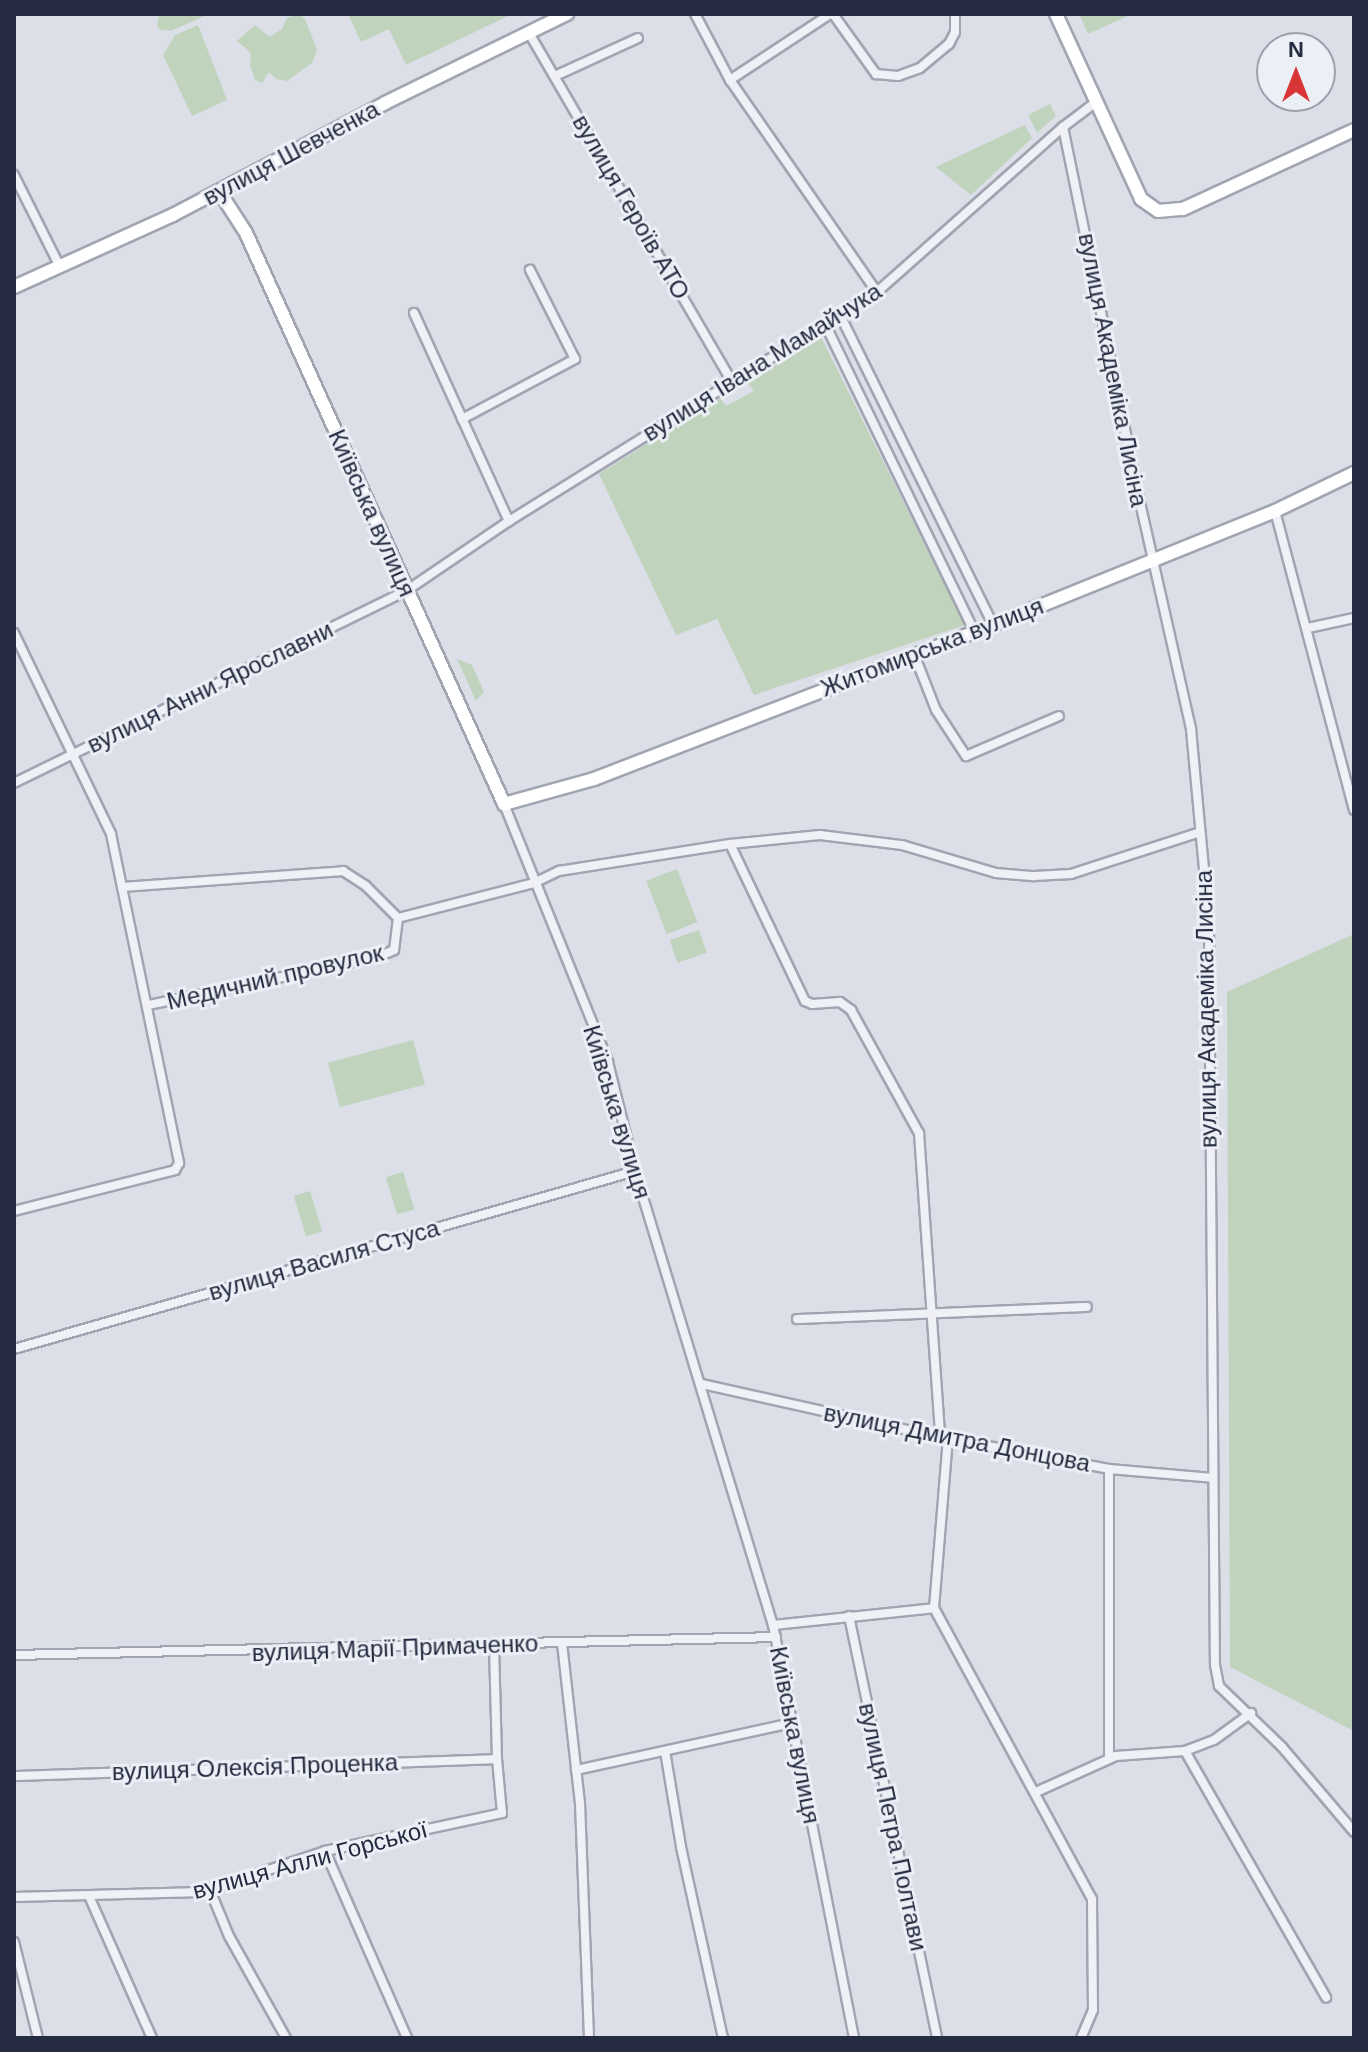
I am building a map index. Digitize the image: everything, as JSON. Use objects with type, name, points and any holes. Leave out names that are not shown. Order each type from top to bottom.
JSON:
[{"type":"main road","name":"вулиця Шевченка","points":[[14,287],[219,191],[371,110],[567,14]]},
{"type":"main road","points":[[1056,14],[1141,199],[1158,211],[1183,209],[1354,130]]},
{"type":"main road","name":"Київська вулиця","points":[[219,191],[246,233],[504,804]]},
{"type":"main road","name":"Житомирська вулиця","points":[[504,804],[594,779],[913,653],[993,625],[1275,511],[1354,473]]},
{"type":"street","points":[[695,14],[730,80],[877,292]]},
{"type":"street","points":[[730,80],[832,14],[876,74],[898,76],[920,68],[949,44],[955,32],[955,14]]},
{"type":"street","name":"вулиця Героїв АТО","points":[[529,33],[732,382]]},
{"type":"street","points":[[555,76],[638,38]]},
{"type":"street","name":"вулиця Івана Мамайчука","points":[[406,591],[509,521],[877,292],[1063,127],[1096,102]]},
{"type":"street","name":"вулиця Академіка Лисіна","points":[[1063,127],[1191,729],[1209,924],[1215,1665],[1219,1686],[1251,1713]]},
{"type":"street","points":[[14,175],[60,267]]},
{"type":"street","points":[[462,419],[575,359],[530,270]]},
{"type":"street","points":[[414,313],[509,521]]},
{"type":"street","points":[[841,317],[993,625]]},
{"type":"street","points":[[826,326],[974,631]]},
{"type":"street","points":[[1275,511],[1354,810]]},
{"type":"street","name":"вулиця Анни Ярославни","points":[[14,783],[406,591]]},
{"type":"street","points":[[1308,628],[1354,618]]},
{"type":"street","name":"Медичний провулок","points":[[14,633],[111,834],[148,1005],[378,957],[394,950],[398,918]]},
{"type":"street","points":[[913,653],[936,710],[966,756],[1059,716]]},
{"type":"street","name":"Київська вулиця","points":[[504,804],[608,1062],[635,1171],[773,1625],[854,2038]]},
{"type":"street","name":"Медичний провулок","points":[[398,918],[534,883],[559,871],[730,844],[820,835],[902,845],[996,873],[1034,876],[1071,874],[1200,832]]},
{"type":"street","points":[[730,844],[805,1001],[812,1004],[840,1002],[851,1010],[919,1133],[931,1312],[944,1437],[934,1608],[1092,1899],[1093,2010],[1081,2038]]},
{"type":"street","name":"Медичний провулок","points":[[122,887],[343,871],[366,886],[398,918]]},
{"type":"street","points":[[14,1211],[178,1167],[148,1005]]},
{"type":"street","name":"вулиця Василя Стуса","points":[[14,1349],[635,1171]]},
{"type":"street","points":[[797,1319],[1087,1307]]},
{"type":"street","name":"вулиця Дмитра Донцова","points":[[702,1384],[944,1437],[1109,1469],[1213,1478]]},
{"type":"street","points":[[1109,1469],[1109,1758]]},
{"type":"street","points":[[773,1625],[934,1608]]},
{"type":"street","name":"вулиця Петра Полтави","points":[[849,1616],[937,2038]]},
{"type":"street","name":"вулиця Марії Примаченко","points":[[14,1655],[776,1637]]},
{"type":"street","points":[[562,1643],[585,1893],[589,2038]]},
{"type":"street","points":[[494,1645],[497,1759]]},
{"type":"street","points":[[1036,1792],[1109,1758],[1185,1751],[1214,1740],[1251,1713],[1354,1832]]},
{"type":"street","points":[[576,1770],[792,1723]]},
{"type":"street","points":[[665,1751],[681,1847],[723,2038]]},
{"type":"street","points":[[1185,1751],[1326,1997]]},
{"type":"street","name":"вулиця Олексія Проценка","points":[[14,1776],[497,1759]]},
{"type":"street","name":"вулиця Алли Горської","points":[[14,1897],[210,1890],[325,1851],[502,1813],[497,1759]]},
{"type":"street","points":[[325,1851],[407,2038]]},
{"type":"street","points":[[210,1890],[229,1936],[286,2038]]},
{"type":"street","points":[[89,1896],[152,2038]]},
{"type":"street","points":[[14,1942],[38,2038]]},
{"type":"green space","points":[[151,14],[209,14],[171,31],[160,30],[157,26],[159,16]]},
{"type":"green space","points":[[299,14],[305,19],[317,50],[312,63],[287,81],[276,79],[269,72],[262,83],[255,80],[250,65],[251,53],[237,41],[255,25],[270,37],[282,29],[287,18]]},
{"type":"green space","points":[[348,14],[508,16],[406,65],[389,29],[361,42]]},
{"type":"green space","points":[[1079,14],[1132,14],[1088,34]]},
{"type":"green space","points":[[198,25],[227,100],[192,116],[163,55],[175,35]]},
{"type":"green space","points":[[1050,104],[1056,116],[1037,133],[1028,115]]},
{"type":"green space","points":[[1025,125],[1032,138],[971,195],[936,167]]},
{"type":"green space","points":[[821,337],[965,625],[754,695],[717,619],[676,635],[599,474],[720,398],[726,406],[754,391],[747,382]]},
{"type":"green space","points":[[457,659],[472,665],[484,692],[476,701]]},
{"type":"green space","points":[[677,869],[697,922],[667,934],[646,881]]},
{"type":"green space","points":[[699,930],[707,953],[678,963],[670,940]]},
{"type":"green space","points":[[1354,934],[1354,1731],[1230,1667],[1227,992]]},
{"type":"green space","points":[[413,1040],[425,1084],[340,1107],[328,1063]]},
{"type":"green space","points":[[403,1172],[414,1209],[397,1215],[386,1177]]},
{"type":"green space","points":[[310,1191],[322,1231],[306,1236],[294,1196]]}]
